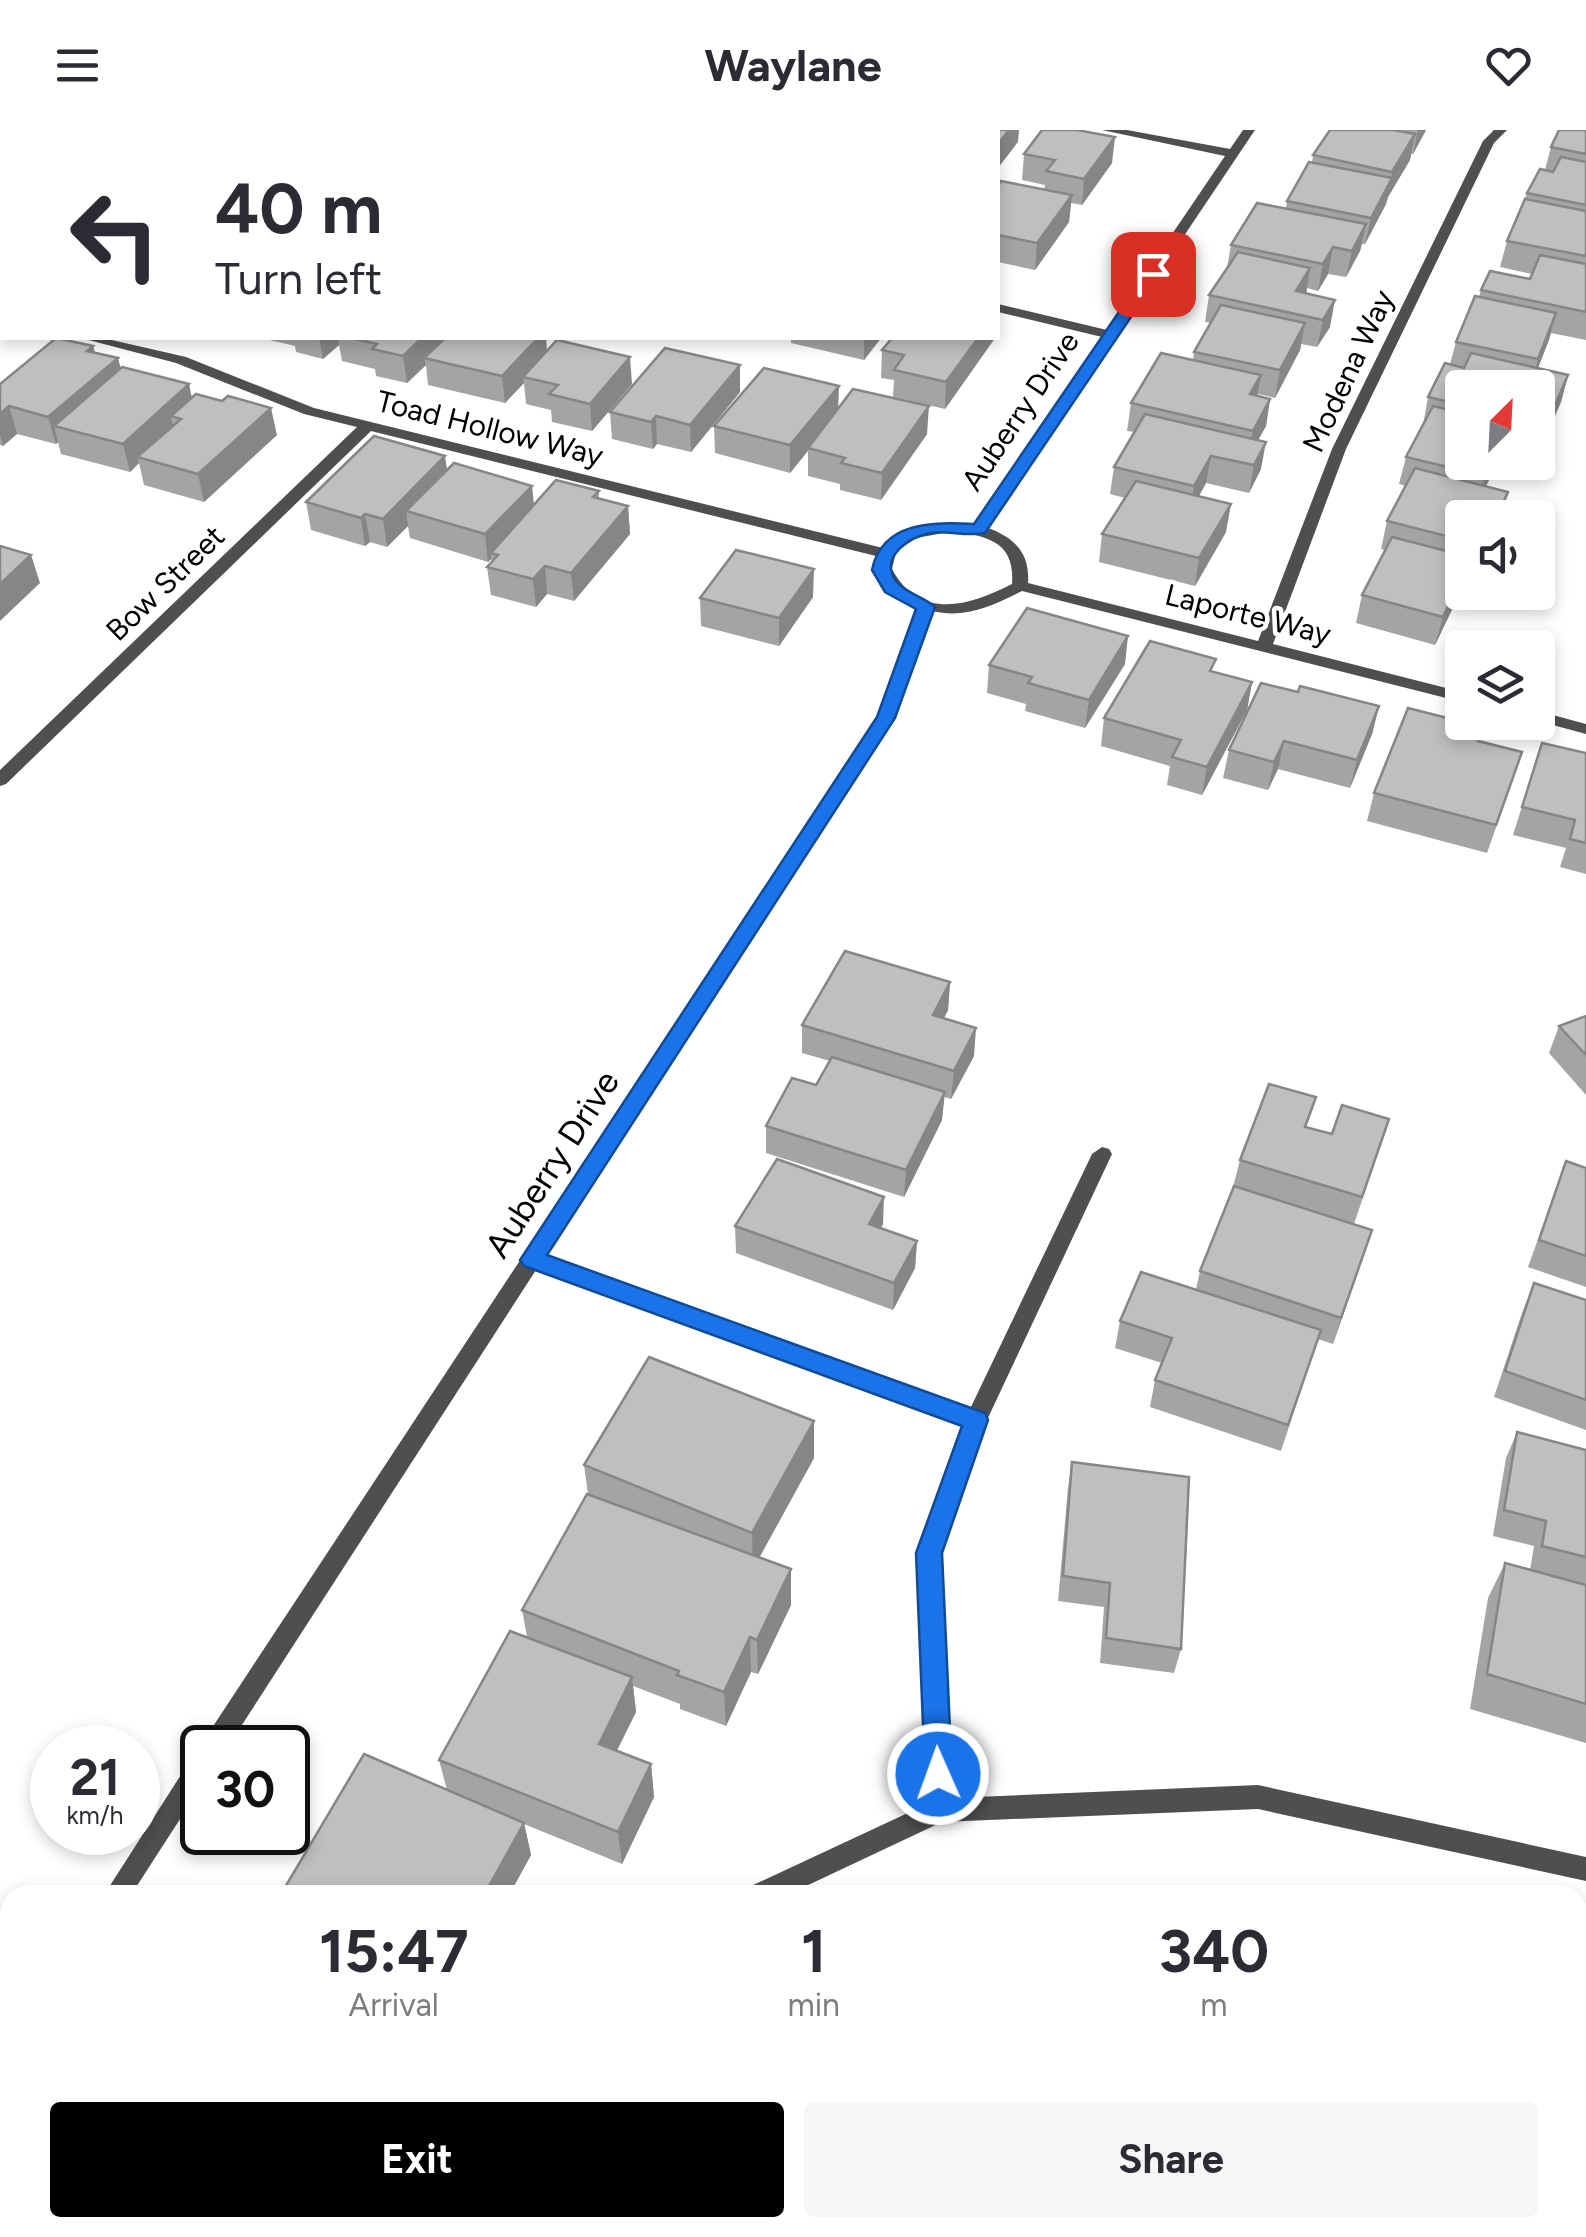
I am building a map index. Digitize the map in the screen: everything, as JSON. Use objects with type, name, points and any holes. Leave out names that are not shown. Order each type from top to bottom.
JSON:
[{"type":"street","points":[[1108,130],[1234,154]]},
{"type":"street","name":"Auberry Drive","points":[[978,530],[1249,130]]},
{"type":"street","name":"Modena Way","points":[[1264,646],[1339,449],[1489,141],[1501,130]]},
{"type":"street","points":[[1000,308],[1112,335]]},
{"type":"street","name":"Toad Hollow Way","points":[[96,340],[181,360],[309,411],[884,553]]},
{"type":"street","name":"Bow Street","points":[[0,780],[368,426]]},
{"type":"street","points":[[930,528],[978,530],[1002,539],[1024,565],[1020,586],[998,602],[976,609],[926,607],[891,588],[881,570],[884,553],[906,536],[930,528]]},
{"type":"street","name":"Laporte Way","points":[[1020,586],[1445,693]]},
{"type":"street","name":"Auberry Drive","points":[[228,1725],[886,718],[926,607]]},
{"type":"street","points":[[1555,721],[1586,729]]},
{"type":"street","points":[[940,1810],[929,1553],[976,1420],[1102,1154]]},
{"type":"street","points":[[532,1260],[976,1420]]},
{"type":"street","points":[[781,1885],[940,1810],[1258,1797],[1586,1870]]},
{"type":"street","points":[[123,1885],[180,1798]]},
{"type":"building","points":[[1042,130],[1077,130],[1115,137],[1084,179],[1046,171],[1055,160],[1024,154]]},
{"type":"building","points":[[1330,130],[1415,134],[1392,172],[1313,155]]},
{"type":"building","points":[[1559,130],[1586,130],[1586,154],[1551,147]]},
{"type":"building","points":[[1561,157],[1586,162],[1586,205],[1527,193],[1540,169],[1553,172]]},
{"type":"building","points":[[1309,162],[1392,178],[1371,218],[1287,201]]},
{"type":"building","points":[[1000,183],[1072,195],[1037,243],[1000,235]]},
{"type":"building","points":[[1525,199],[1586,211],[1586,256],[1507,241]]},
{"type":"building","points":[[1257,203],[1366,224],[1352,251],[1333,247],[1323,264],[1231,245]]},
{"type":"building","points":[[1238,252],[1310,268],[1296,291],[1335,300],[1323,320],[1209,295]]},
{"type":"building","points":[[1540,255],[1586,264],[1586,312],[1481,290],[1490,271],[1530,279]]},
{"type":"building","points":[[1475,296],[1556,313],[1538,359],[1456,342]]},
{"type":"building","points":[[1221,305],[1305,323],[1280,370],[1194,352]]},
{"type":"building","points":[[54,340],[93,346],[87,351],[118,358],[48,417],[9,406],[0,414],[0,384]]},
{"type":"building","points":[[360,340],[420,340],[403,356],[372,349],[377,344]]},
{"type":"building","points":[[443,340],[536,340],[502,376],[424,358]]},
{"type":"building","points":[[557,340],[630,357],[590,404],[549,394],[558,385],[523,377]]},
{"type":"building","points":[[890,340],[977,340],[946,382],[894,370],[904,355],[882,350]]},
{"type":"building","points":[[665,348],[740,365],[690,425],[656,416],[651,422],[610,412]]},
{"type":"building","points":[[1161,353],[1261,375],[1250,394],[1270,399],[1253,431],[1131,403]]},
{"type":"building","points":[[1471,353],[1546,370],[1445,370],[1445,401],[1428,397],[1445,363],[1464,368]]},
{"type":"building","points":[[122,367],[189,384],[123,444],[54,426]]},
{"type":"building","points":[[764,368],[839,386],[790,445],[714,426]]},
{"type":"building","points":[[1555,372],[1568,375],[1555,405]]},
{"type":"building","points":[[853,389],[929,406],[882,473],[841,463],[845,458],[808,448]]},
{"type":"building","points":[[196,394],[222,401],[228,396],[271,408],[198,474],[137,457],[181,419],[171,416]]},
{"type":"building","points":[[1433,406],[1445,409],[1445,466],[1406,457]]},
{"type":"building","points":[[1145,414],[1266,442],[1254,465],[1211,456],[1194,486],[1114,467]]},
{"type":"building","points":[[374,436],[445,456],[383,519],[365,514],[361,518],[306,502]]},
{"type":"building","points":[[454,463],[532,486],[485,534],[406,511]]},
{"type":"building","points":[[1415,468],[1445,476],[1445,480],[1462,480],[1508,492],[1504,500],[1445,500],[1445,536],[1387,521]]},
{"type":"building","points":[[556,480],[599,491],[593,497],[628,506],[571,573],[545,566],[533,579],[487,567],[498,555],[491,553]]},
{"type":"building","points":[[1136,481],[1231,504],[1199,558],[1102,534]]},
{"type":"building","points":[[1392,537],[1445,551],[1446,610],[1443,617],[1362,595]]},
{"type":"building","points":[[0,546],[31,555],[0,584]]},
{"type":"building","points":[[736,550],[814,569],[779,618],[700,598]]},
{"type":"building","points":[[1027,608],[1128,636],[1089,700],[1028,683],[1032,677],[989,665]]},
{"type":"building","points":[[1150,641],[1216,659],[1210,671],[1252,682],[1207,767],[1172,757],[1181,740],[1104,718]]},
{"type":"building","points":[[1261,683],[1298,692],[1300,686],[1379,706],[1357,760],[1284,741],[1274,762],[1229,750]]},
{"type":"building","points":[[1408,708],[1445,717],[1445,740],[1478,740],[1522,752],[1496,825],[1374,793]]},
{"type":"building","points":[[1542,743],[1586,753],[1586,843],[1570,839],[1575,820],[1522,807]]},
{"type":"building","points":[[845,951],[950,982],[933,1015],[976,1028],[954,1071],[802,1025]]},
{"type":"building","points":[[1586,1016],[1586,1055],[1559,1026]]},
{"type":"building","points":[[832,1057],[945,1092],[906,1170],[766,1126],[792,1078],[816,1085]]},
{"type":"building","points":[[1269,1084],[1316,1097],[1305,1127],[1332,1134],[1342,1105],[1389,1119],[1362,1197],[1240,1160]]},
{"type":"building","points":[[777,1159],[884,1197],[869,1224],[917,1241],[894,1283],[735,1226]]},
{"type":"building","points":[[1566,1161],[1586,1168],[1586,1256],[1539,1240]]},
{"type":"building","points":[[1234,1186],[1372,1230],[1341,1318],[1200,1271]]},
{"type":"building","points":[[1141,1272],[1321,1330],[1288,1425],[1155,1380],[1172,1338],[1120,1321]]},
{"type":"building","points":[[1534,1283],[1586,1300],[1586,1400],[1505,1371]]},
{"type":"building","points":[[649,1357],[814,1421],[752,1533],[584,1465]]},
{"type":"building","points":[[1517,1432],[1586,1450],[1586,1557],[1542,1546],[1546,1521],[1504,1510]]},
{"type":"building","points":[[1072,1462],[1189,1477],[1181,1649],[1106,1638],[1110,1583],[1063,1576]]},
{"type":"building","points":[[587,1494],[791,1569],[757,1640],[750,1637],[724,1692],[522,1610]]},
{"type":"building","points":[[1505,1563],[1586,1585],[1586,1704],[1487,1674]]},
{"type":"building","points":[[510,1631],[632,1677],[599,1744],[651,1764],[618,1832],[439,1760]]},
{"type":"building","points":[[364,1754],[524,1823],[490,1885],[286,1885],[304,1855],[310,1855],[310,1845]]},
{"type":"route","points":[[938,1774],[929,1553],[976,1420],[532,1260],[886,718],[926,607],[891,588],[881,570],[884,553],[906,536],[930,528],[955,526],[978,530],[1153,274]]}]
